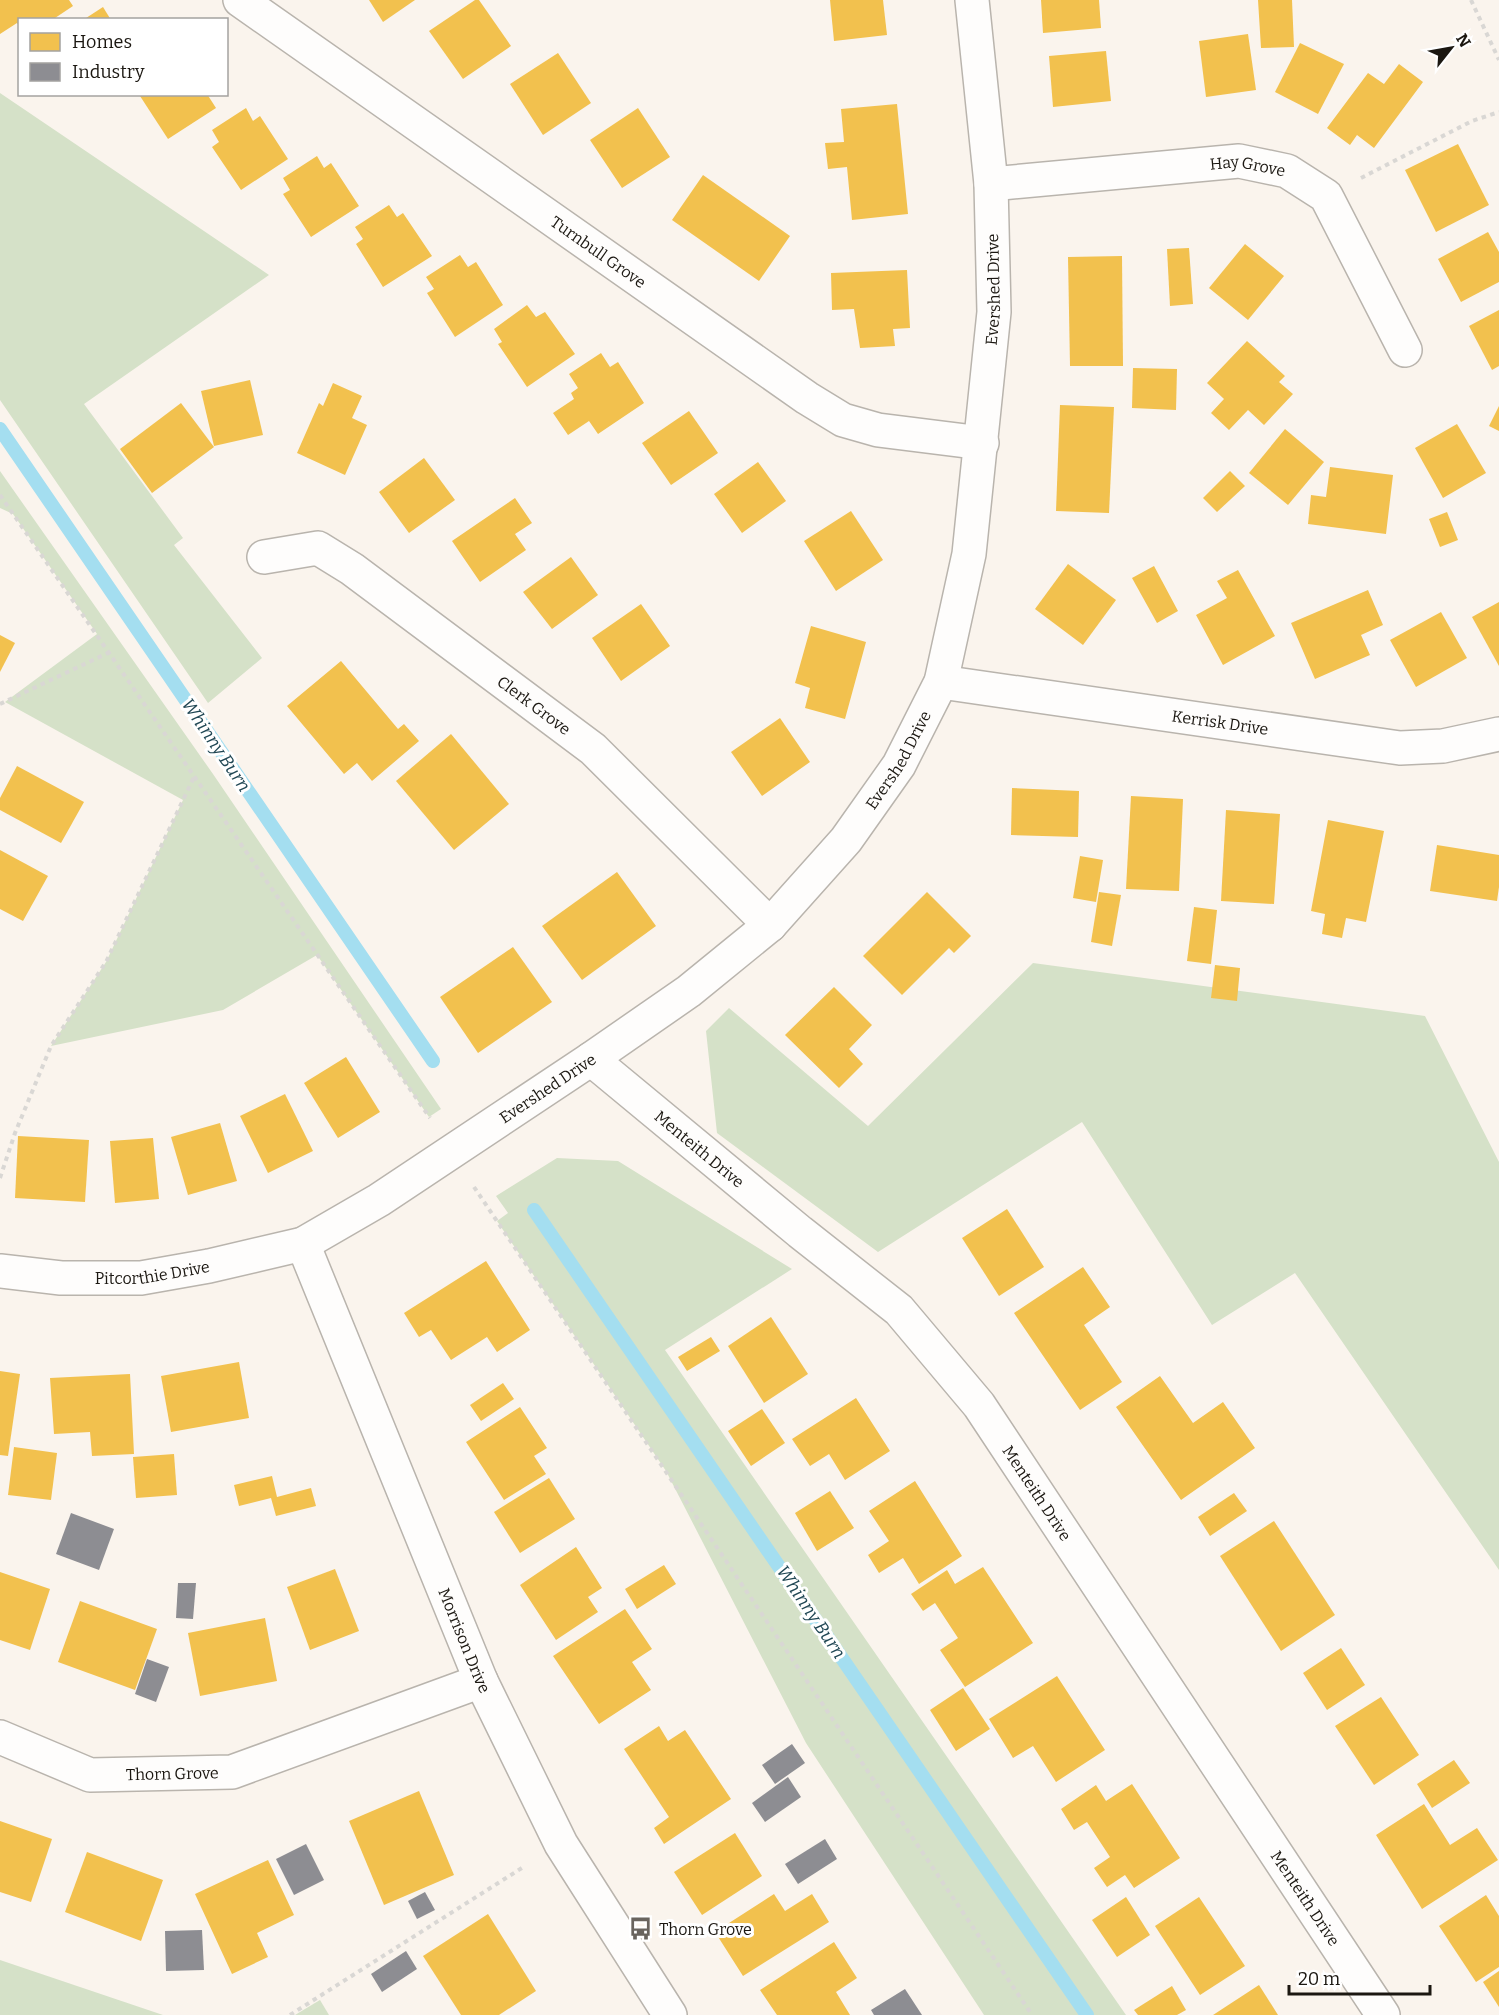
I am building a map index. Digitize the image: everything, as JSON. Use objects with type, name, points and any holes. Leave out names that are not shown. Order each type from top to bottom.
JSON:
[{"type":"street","name":"Turnbull Grove","points":[[240,0],[807,398],[843,420],[878,430],[982,444]]},
{"type":"street","name":"Evershed Drive","points":[[303,1244],[379,1200],[689,991],[770,925],[846,840],[899,765],[941,682],[969,554],[982,444],[994,312],[991,184],[972,0]]},
{"type":"street","name":"Hay Grove","points":[[991,184],[1239,160],[1287,171],[1326,196]]},
{"type":"street","points":[[1326,196],[1405,350]]},
{"type":"street","name":"Clerk Grove","points":[[264,557],[318,548],[352,568],[592,749],[770,925]]},
{"type":"street","name":"Kerrisk Drive","points":[[941,682],[1400,748],[1443,746],[1499,734]]},
{"type":"street","name":"Menteith Drive","points":[[591,1059],[800,1232],[899,1310],[979,1405],[1383,2015]]},
{"type":"street","name":"Pitcorthie Drive","points":[[0,1271],[61,1278],[141,1278],[209,1266],[303,1244]]},
{"type":"street","name":"Morrison Drive","points":[[303,1244],[481,1681],[561,1844],[670,2015]]},
{"type":"street","name":"Thorn Grove","points":[[0,1737],[90,1774],[232,1772],[481,1681]]},
{"type":"path","points":[[1471,0],[1499,60]]},
{"type":"path","points":[[1326,196],[1472,121],[1499,112]]},
{"type":"path","points":[[0,495],[429,1117]]},
{"type":"path","points":[[0,704],[110,652]]},
{"type":"path","points":[[0,1178],[15,1133],[51,1046],[106,962],[195,776]]},
{"type":"path","points":[[451,1152],[1032,2015]]},
{"type":"path","points":[[290,2015],[561,1844]]},
{"type":"green space","points":[[0,93],[269,275],[84,404],[183,538],[174,545],[262,658],[208,703],[0,400]]},
{"type":"green space","points":[[0,471],[213,774],[441,1109],[429,1117],[317,955],[223,1010],[51,1046],[106,962],[183,800],[5,702],[97,634],[13,514],[0,508]]},
{"type":"green space","points":[[1033,963],[1425,1016],[1499,1162],[1499,1570],[1295,1273],[1212,1325],[1082,1122],[878,1252],[717,1133],[706,1031],[729,1008],[868,1126]]},
{"type":"green space","points":[[557,1158],[618,1161],[792,1269],[665,1350],[1126,2015],[984,2015],[806,1743],[666,1471],[497,1221],[508,1213],[496,1196]]},
{"type":"green space","points":[[0,1960],[163,2015],[0,2015]]},
{"type":"green space","points":[[320,2000],[329,2015],[295,2015]]},
{"type":"building: Homes","points":[[0,0],[69,0],[73,6],[55,18],[18,18],[18,24],[0,34]]},
{"type":"building: Homes","points":[[369,0],[415,0],[383,22]]},
{"type":"building: Homes","points":[[475,0],[479,0],[511,46],[463,79],[429,31]]},
{"type":"building: Homes","points":[[830,0],[883,0],[887,35],[834,41]]},
{"type":"building: Homes","points":[[1041,0],[1099,0],[1101,28],[1043,33]]},
{"type":"building: Homes","points":[[1258,0],[1292,0],[1294,47],[1261,48]]},
{"type":"building: Homes","points":[[103,7],[110,18],[86,18]]},
{"type":"building: Homes","points":[[1248,34],[1256,90],[1206,97],[1199,41]]},
{"type":"building: Homes","points":[[1300,43],[1344,64],[1318,114],[1275,92]]},
{"type":"building: Homes","points":[[1106,51],[1111,101],[1053,107],[1049,56]]},
{"type":"building: Homes","points":[[558,53],[591,103],[543,135],[510,84]]},
{"type":"building: Homes","points":[[1399,64],[1423,82],[1374,148],[1357,135],[1350,145],[1327,128],[1368,73],[1384,84]]},
{"type":"building: Homes","points":[[140,96],[208,96],[216,108],[168,139]]},
{"type":"building: Homes","points":[[897,104],[908,214],[852,220],[847,167],[828,169],[825,143],[844,142],[841,109]]},
{"type":"building: Homes","points":[[246,108],[253,121],[260,116],[288,159],[241,190],[212,147],[219,142],[212,130]]},
{"type":"building: Homes","points":[[638,108],[670,157],[622,188],[590,140]]},
{"type":"building: Homes","points":[[1458,144],[1489,205],[1436,232],[1405,170]]},
{"type":"building: Homes","points":[[317,156],[324,168],[331,163],[359,206],[311,237],[283,194],[290,190],[283,178]]},
{"type":"building: Homes","points":[[703,175],[790,236],[759,281],[672,220]]},
{"type":"building: Homes","points":[[389,205],[397,217],[403,213],[432,256],[383,287],[356,244],[363,239],[355,227]]},
{"type":"building: Homes","points":[[1488,232],[1499,252],[1499,282],[1461,302],[1438,259]]},
{"type":"building: Homes","points":[[1245,244],[1284,276],[1248,320],[1209,288]]},
{"type":"building: Homes","points":[[1189,248],[1193,304],[1170,306],[1167,249]]},
{"type":"building: Homes","points":[[460,255],[468,267],[476,262],[503,305],[455,337],[427,293],[434,289],[426,277]]},
{"type":"building: Homes","points":[[1122,256],[1123,366],[1070,366],[1068,257]]},
{"type":"building: Homes","points":[[907,270],[910,328],[893,329],[895,346],[860,348],[854,309],[832,310],[831,273]]},
{"type":"building: Homes","points":[[527,305],[536,317],[545,312],[575,354],[527,387],[498,344],[502,342],[494,329]]},
{"type":"building: Homes","points":[[1499,310],[1499,366],[1492,370],[1469,326]]},
{"type":"building: Homes","points":[[1247,341],[1285,376],[1279,382],[1293,394],[1264,425],[1248,410],[1229,430],[1211,413],[1224,399],[1207,383]]},
{"type":"building: Homes","points":[[601,353],[610,367],[618,362],[644,403],[598,434],[589,421],[568,435],[553,413],[574,399],[571,393],[578,388],[569,374]]},
{"type":"building: Homes","points":[[1133,368],[1177,369],[1176,410],[1132,408]]},
{"type":"building: Homes","points":[[250,380],[263,435],[214,446],[201,391]]},
{"type":"building: Homes","points":[[333,383],[362,396],[352,418],[367,425],[345,475],[297,453],[319,403],[323,406]]},
{"type":"building: Homes","points":[[181,403],[214,447],[152,493],[120,449]]},
{"type":"building: Homes","points":[[1060,405],[1114,407],[1109,513],[1056,511]]},
{"type":"building: Homes","points":[[1499,406],[1499,431],[1489,426]]},
{"type":"building: Homes","points":[[689,411],[718,453],[671,485],[642,443]]},
{"type":"building: Homes","points":[[1457,424],[1486,473],[1443,498],[1415,448]]},
{"type":"building: Homes","points":[[1285,429],[1324,462],[1288,505],[1249,473]]},
{"type":"building: Homes","points":[[424,458],[455,500],[409,533],[379,492]]},
{"type":"building: Homes","points":[[758,462],[786,501],[742,533],[714,494]]},
{"type":"building: Homes","points":[[1330,467],[1393,475],[1386,534],[1308,524],[1311,495],[1326,497]]},
{"type":"building: Homes","points":[[1230,471],[1245,486],[1217,512],[1203,498]]},
{"type":"building: Homes","points":[[515,498],[532,523],[515,534],[526,550],[480,582],[452,541]]},
{"type":"building: Homes","points":[[851,511],[883,560],[836,591],[804,541]]},
{"type":"building: Homes","points":[[1447,512],[1458,540],[1440,547],[1429,519]]},
{"type":"building: Homes","points":[[571,557],[598,595],[552,629],[523,592]]},
{"type":"building: Homes","points":[[1068,564],[1116,600],[1083,645],[1035,609]]},
{"type":"building: Homes","points":[[1154,566],[1178,611],[1157,623],[1132,578]]},
{"type":"building: Homes","points":[[1238,570],[1275,636],[1223,665],[1196,615],[1227,598],[1217,581]]},
{"type":"building: Homes","points":[[1368,590],[1383,625],[1361,635],[1370,655],[1315,679],[1291,623]]},
{"type":"building: Homes","points":[[1499,602],[1499,666],[1472,617]]},
{"type":"building: Homes","points":[[641,604],[670,646],[621,681],[592,638]]},
{"type":"building: Homes","points":[[1441,612],[1467,658],[1416,687],[1390,640]]},
{"type":"building: Homes","points":[[811,626],[866,642],[845,719],[805,708],[810,688],[795,683]]},
{"type":"building: Homes","points":[[0,635],[15,643],[0,672]]},
{"type":"building: Homes","points":[[341,661],[398,729],[404,724],[419,741],[372,781],[357,763],[344,774],[287,706]]},
{"type":"building: Homes","points":[[780,718],[810,762],[762,796],[731,752]]},
{"type":"building: Homes","points":[[451,734],[509,804],[454,850],[396,781]]},
{"type":"building: Homes","points":[[17,766],[84,802],[61,843],[0,810],[0,798]]},
{"type":"building: Homes","points":[[1012,788],[1079,791],[1078,837],[1011,835]]},
{"type":"building: Homes","points":[[1131,796],[1183,799],[1179,891],[1126,889]]},
{"type":"building: Homes","points":[[1226,810],[1280,814],[1274,904],[1221,901]]},
{"type":"building: Homes","points":[[1328,820],[1384,831],[1366,922],[1346,918],[1342,938],[1322,934],[1325,914],[1311,911]]},
{"type":"building: Homes","points":[[1437,845],[1499,855],[1497,901],[1430,891]]},
{"type":"building: Homes","points":[[0,850],[48,876],[23,921],[0,909]]},
{"type":"building: Homes","points":[[1080,856],[1103,860],[1096,902],[1073,898]]},
{"type":"building: Homes","points":[[617,872],[656,926],[582,980],[542,926]]},
{"type":"building: Homes","points":[[927,892],[971,936],[954,953],[949,948],[902,995],[863,956]]},
{"type":"building: Homes","points":[[1099,892],[1121,895],[1112,946],[1091,942]]},
{"type":"building: Homes","points":[[1194,907],[1217,910],[1211,964],[1187,961]]},
{"type":"building: Homes","points":[[513,947],[552,1002],[478,1053],[440,997]]},
{"type":"building: Homes","points":[[1215,965],[1240,968],[1237,1001],[1211,998]]},
{"type":"building: Homes","points":[[834,987],[872,1025],[849,1049],[863,1064],[839,1088],[785,1035]]},
{"type":"building: Homes","points":[[346,1057],[380,1112],[338,1138],[304,1083]]},
{"type":"building: Homes","points":[[285,1094],[313,1151],[268,1173],[240,1116]]},
{"type":"building: Homes","points":[[220,1123],[237,1181],[188,1195],[171,1137]]},
{"type":"building: Homes","points":[[18,1136],[89,1140],[85,1202],[15,1198]]},
{"type":"building: Homes","points":[[153,1138],[159,1199],[115,1203],[110,1141]]},
{"type":"building: Homes","points":[[1007,1209],[1044,1267],[999,1296],[962,1238]]},
{"type":"building: Homes","points":[[486,1261],[530,1330],[497,1352],[487,1337],[451,1360],[431,1330],[419,1337],[404,1313]]},
{"type":"building: Homes","points":[[1083,1267],[1110,1307],[1084,1325],[1122,1382],[1080,1410],[1014,1313]]},
{"type":"building: Homes","points":[[771,1317],[808,1374],[764,1403],[728,1346]]},
{"type":"building: Homes","points":[[711,1337],[720,1351],[687,1371],[678,1357]]},
{"type":"building: Homes","points":[[239,1362],[249,1418],[171,1432],[161,1376]]},
{"type":"building: Homes","points":[[0,1371],[20,1374],[8,1456],[0,1455]]},
{"type":"building: Homes","points":[[130,1374],[134,1454],[92,1456],[90,1432],[54,1434],[50,1378]]},
{"type":"building: Homes","points":[[1160,1376],[1193,1423],[1223,1402],[1255,1448],[1181,1500],[1116,1407]]},
{"type":"building: Homes","points":[[503,1383],[514,1399],[481,1421],[470,1405]]},
{"type":"building: Homes","points":[[856,1398],[890,1451],[845,1480],[829,1454],[810,1466],[792,1439]]},
{"type":"building: Homes","points":[[520,1407],[547,1448],[534,1456],[546,1474],[504,1500],[466,1442]]},
{"type":"building: Homes","points":[[762,1409],[785,1443],[751,1466],[728,1431]]},
{"type":"building: Homes","points":[[14,1447],[57,1453],[51,1500],[8,1495]]},
{"type":"building: Homes","points":[[174,1454],[177,1495],[136,1498],[133,1457]]},
{"type":"building: Homes","points":[[272,1476],[277,1497],[311,1488],[316,1506],[276,1516],[271,1498],[239,1506],[234,1485]]},
{"type":"building: Homes","points":[[549,1478],[575,1519],[520,1553],[494,1512]]},
{"type":"building: Homes","points":[[915,1481],[962,1556],[919,1584],[903,1558],[879,1573],[868,1555],[889,1541],[869,1511]]},
{"type":"building: Homes","points":[[830,1491],[854,1528],[817,1551],[795,1513]]},
{"type":"building: Homes","points":[[1234,1493],[1247,1511],[1210,1536],[1198,1517]]},
{"type":"building: Homes","points":[[1274,1521],[1335,1615],[1281,1651],[1220,1556]]},
{"type":"building: Homes","points":[[576,1547],[602,1588],[588,1597],[598,1612],[556,1640],[520,1585]]},
{"type":"building: Homes","points":[[664,1565],[676,1584],[637,1609],[625,1589]]},
{"type":"building: Homes","points":[[983,1567],[1033,1643],[965,1687],[940,1650],[958,1638],[935,1603],[923,1611],[911,1594],[947,1570],[955,1584]]},
{"type":"building: Homes","points":[[335,1569],[359,1631],[310,1650],[287,1587]]},
{"type":"building: Homes","points":[[0,1572],[50,1589],[30,1650],[0,1640]]},
{"type":"building: Homes","points":[[80,1601],[157,1629],[135,1690],[58,1662]]},
{"type":"building: Homes","points":[[625,1609],[652,1649],[632,1662],[651,1690],[599,1724],[553,1656]]},
{"type":"building: Homes","points":[[265,1618],[277,1681],[200,1696],[188,1633]]},
{"type":"building: Homes","points":[[1341,1648],[1365,1685],[1327,1710],[1303,1673]]},
{"type":"building: Homes","points":[[1057,1676],[1105,1750],[1056,1782],[1033,1746],[1013,1758],[989,1719]]},
{"type":"building: Homes","points":[[963,1688],[990,1729],[956,1751],[930,1710]]},
{"type":"building: Homes","points":[[1381,1697],[1419,1755],[1374,1785],[1335,1726]]},
{"type":"building: Homes","points":[[659,1726],[668,1741],[685,1730],[731,1799],[664,1844],[654,1828],[669,1817],[624,1749]]},
{"type":"building: Homes","points":[[1454,1760],[1470,1783],[1432,1808],[1417,1784]]},
{"type":"building: Homes","points":[[1132,1784],[1180,1858],[1134,1888],[1125,1875],[1107,1887],[1094,1868],[1110,1857],[1087,1822],[1074,1830],[1061,1809],[1096,1785],[1106,1801]]},
{"type":"building: Homes","points":[[419,1791],[454,1875],[384,1905],[349,1821]]},
{"type":"building: Homes","points":[[1424,1804],[1450,1845],[1477,1828],[1498,1860],[1422,1909],[1376,1835]]},
{"type":"building: Homes","points":[[0,1821],[52,1839],[31,1902],[0,1892]]},
{"type":"building: Homes","points":[[735,1833],[762,1876],[702,1915],[674,1872]]},
{"type":"building: Homes","points":[[87,1852],[163,1880],[141,1941],[65,1912]]},
{"type":"building: Homes","points":[[268,1860],[294,1915],[257,1933],[268,1957],[232,1974],[195,1894]]},
{"type":"building: Homes","points":[[774,1894],[785,1911],[812,1894],[829,1922],[743,1976],[715,1932]]},
{"type":"building: Homes","points":[[1486,1895],[1499,1916],[1499,1967],[1476,1982],[1439,1926]]},
{"type":"building: Homes","points":[[1126,1897],[1150,1935],[1117,1957],[1092,1920]]},
{"type":"building: Homes","points":[[1199,1897],[1245,1966],[1200,1995],[1155,1926]]},
{"type":"building: Homes","points":[[488,1914],[536,1991],[499,2015],[461,2015],[423,1956]]},
{"type":"building: Homes","points":[[834,1942],[857,1978],[836,1992],[850,2015],[777,2015],[760,1990]]},
{"type":"building: Homes","points":[[1499,1971],[1499,2007],[1483,1982]]},
{"type":"building: Homes","points":[[1259,1985],[1278,2015],[1213,2015]]},
{"type":"building: Homes","points":[[1172,1986],[1186,2010],[1177,2015],[1138,2015],[1134,2010]]},
{"type":"building: Industry","points":[[71,1513],[114,1529],[99,1570],[56,1554]]},
{"type":"building: Industry","points":[[178,1583],[196,1583],[193,1619],[176,1618]]},
{"type":"building: Industry","points":[[147,1659],[169,1667],[156,1702],[135,1694]]},
{"type":"building: Industry","points":[[792,1744],[805,1763],[775,1784],[762,1765]]},
{"type":"building: Industry","points":[[788,1777],[801,1797],[765,1822],[752,1803]]},
{"type":"building: Industry","points":[[825,1839],[837,1859],[798,1884],[785,1864]]},
{"type":"building: Industry","points":[[306,1844],[324,1880],[294,1895],[276,1859]]},
{"type":"building: Industry","points":[[425,1892],[435,1910],[417,1919],[408,1901]]},
{"type":"building: Industry","points":[[202,1930],[204,1970],[166,1971],[165,1931]]},
{"type":"building: Industry","points":[[406,1951],[417,1969],[382,1992],[371,1974]]},
{"type":"building: Industry","points":[[905,1989],[922,2015],[874,2015],[871,2010]]},
{"type":"waterway","name":"Whinny Burn","points":[[0,429],[433,1061]]},
{"type":"waterway","name":"Whinny Burn","points":[[534,1210],[1087,2015]]},
{"type":"place","name":"Thorn Grove","points":[[641,1929]]}]
